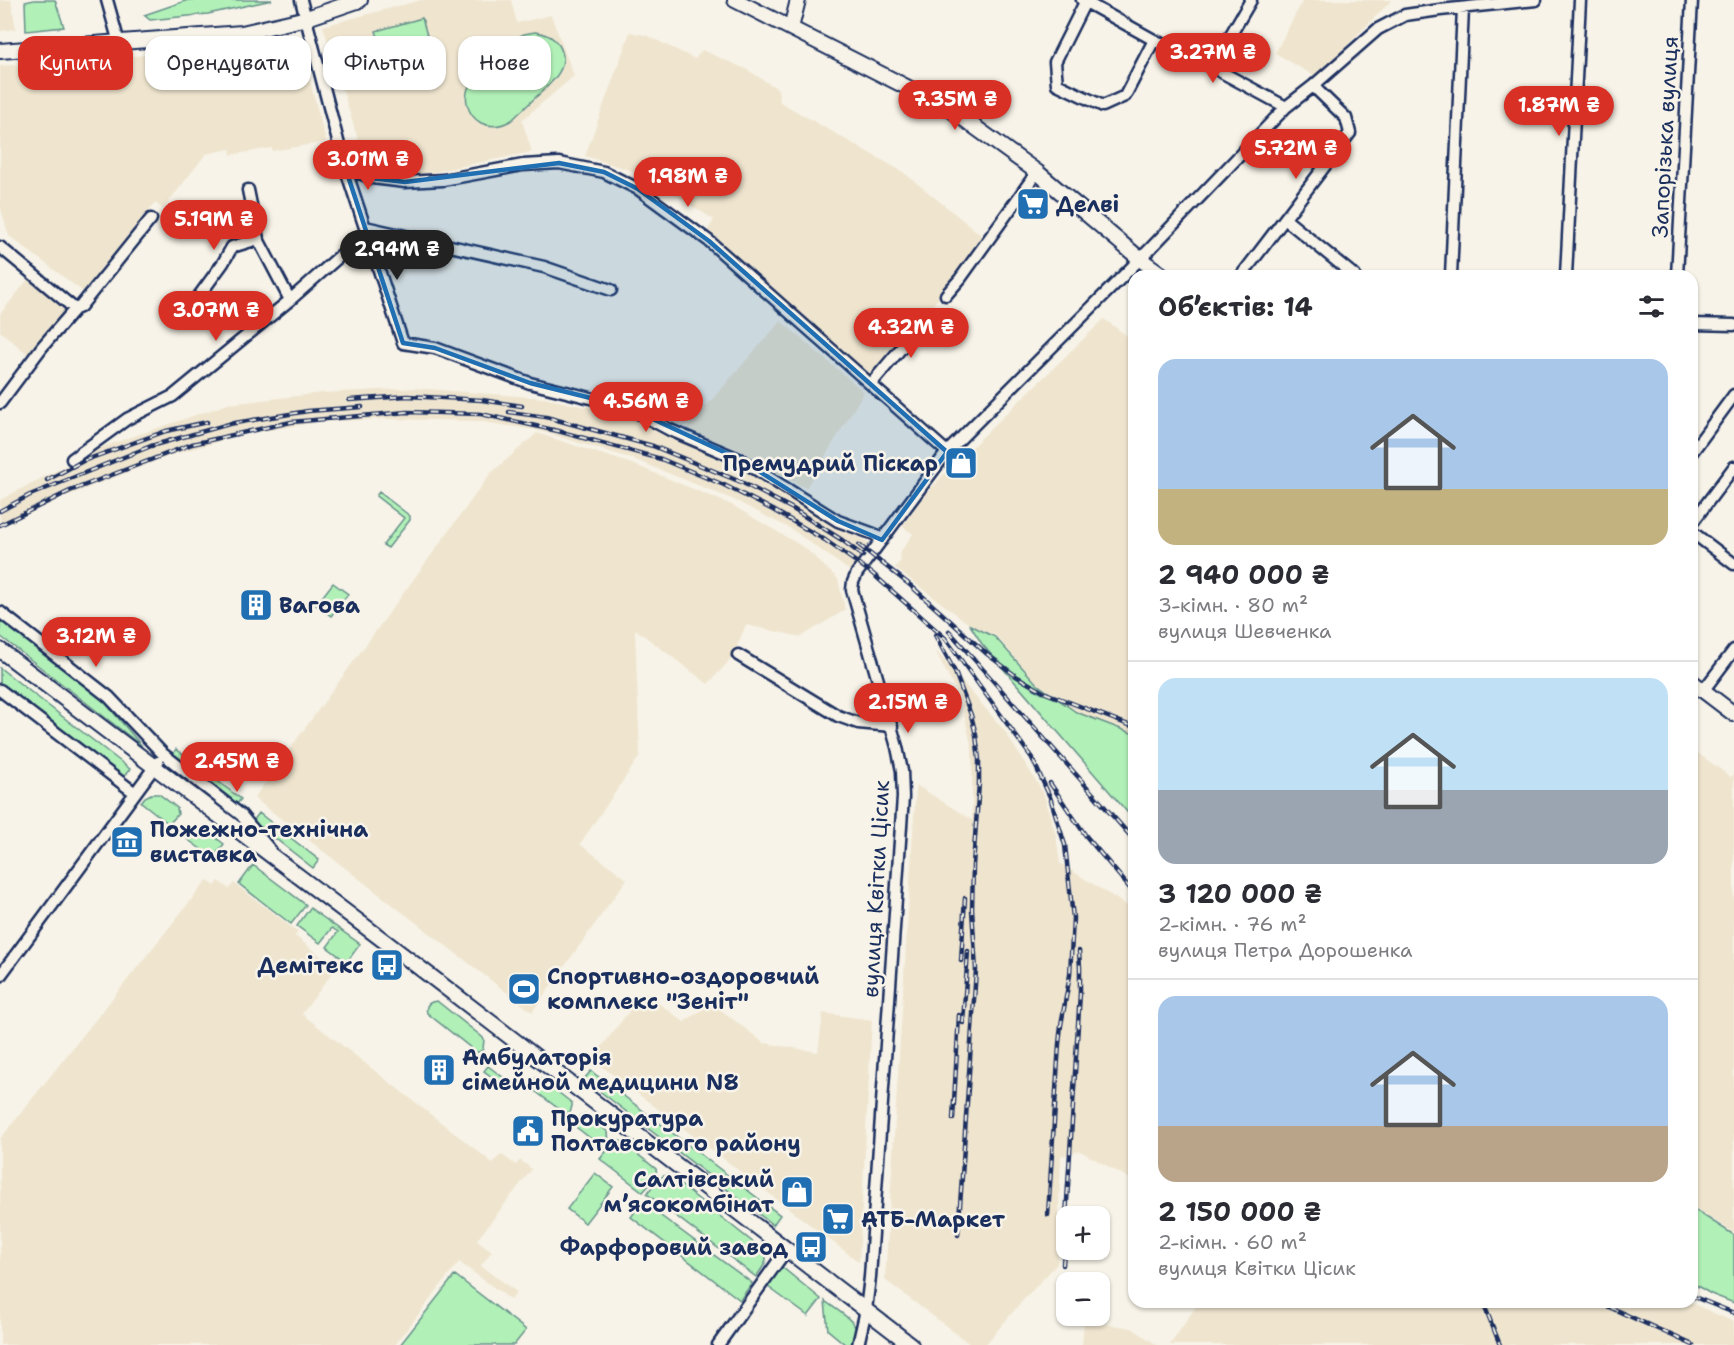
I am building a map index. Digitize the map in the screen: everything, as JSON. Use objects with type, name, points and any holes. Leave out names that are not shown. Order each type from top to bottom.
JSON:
[{"type":"main road","points":[[133,42],[242,33],[307,18],[360,0]]},
{"type":"main road","points":[[735,0],[950,108],[1037,172],[1156,270]]},
{"type":"main road","points":[[791,28],[798,0]]},
{"type":"main road","points":[[0,51],[18,50]]},
{"type":"main road","points":[[0,650],[437,981],[911,1345]]},
{"type":"main road","points":[[1698,686],[1734,714]]},
{"type":"street","points":[[107,0],[117,36]]},
{"type":"street","points":[[301,0],[344,164],[403,343],[435,348],[530,382],[627,406],[670,430],[741,460],[838,521],[874,534],[882,540]]},
{"type":"street","points":[[1212,67],[1251,0]]},
{"type":"street","points":[[1430,0],[1440,10]]},
{"type":"street","name":"вулиця Квітки Цісик","points":[[1129,270],[1286,107],[1313,87],[1378,28],[1405,15],[1536,0]]},
{"type":"street","points":[[1566,270],[1580,0]]},
{"type":"street","name":"Запорізька вулиця","points":[[1677,270],[1692,0]]},
{"type":"street","points":[[1154,40],[1125,96],[1103,106],[1057,84],[1055,62],[1084,1],[1154,40],[1212,67],[1286,107]]},
{"type":"street","points":[[1451,270],[1463,9]]},
{"type":"street","points":[[1246,270],[1350,132],[1346,118],[1313,87]]},
{"type":"street","points":[[344,164],[372,178],[405,182],[443,180],[523,165],[559,163],[604,172],[638,189],[709,241],[947,452]]},
{"type":"street","points":[[946,295],[1037,172]]},
{"type":"street","points":[[248,190],[258,239],[290,300]]},
{"type":"street","points":[[0,403],[42,347],[75,309],[80,307],[151,219]]},
{"type":"street","points":[[1286,219],[1348,270]]},
{"type":"street","points":[[366,230],[544,267],[611,290]]},
{"type":"street","points":[[72,459],[127,419],[173,396],[290,300],[366,230]]},
{"type":"street","points":[[196,300],[232,247],[258,239]]},
{"type":"street","points":[[0,247],[75,309]]},
{"type":"street","name":"вулиця Квітки Цісик","points":[[858,1345],[866,1310],[870,1276],[903,797],[902,771],[892,726],[852,586],[857,573],[947,452],[1128,271]]},
{"type":"street","points":[[871,384],[930,314]]},
{"type":"street","points":[[1698,324],[1734,325]]},
{"type":"street","points":[[1698,444],[1734,394]]},
{"type":"street","points":[[1698,515],[1734,468]]},
{"type":"street","points":[[1698,537],[1734,564]]},
{"type":"street","points":[[0,612],[109,697],[163,754],[241,815],[281,863]]},
{"type":"street","points":[[1698,686],[1734,650]]},
{"type":"street","points":[[738,655],[838,716],[858,723],[892,726]]},
{"type":"street","points":[[0,690],[135,793]]},
{"type":"street","points":[[0,976],[163,754]]},
{"type":"street","points":[[718,1345],[787,1249]]},
{"type":"highlighted area","points":[[559,163],[604,172],[638,189],[709,241],[947,452],[882,540],[838,521],[741,460],[627,407],[530,383],[435,348],[403,343],[344,164],[372,178],[405,182]]},
{"type":"shaded area","points":[[0,0],[11,0],[16,29],[0,31]]},
{"type":"shaded area","points":[[421,0],[511,0],[517,23],[551,15],[574,76],[522,120],[532,152],[424,174],[367,169],[343,90],[446,90],[446,36],[326,36],[323,26]]},
{"type":"shaded area","points":[[1303,0],[1392,0],[1316,77],[1275,53]]},
{"type":"shaded area","points":[[630,32],[648,36],[695,59],[702,50],[746,69],[778,89],[780,102],[903,172],[985,238],[953,281],[872,377],[708,230],[714,220],[645,175],[585,156]]},
{"type":"shaded area","points":[[145,55],[145,90],[311,90],[311,85],[326,142],[272,151],[272,148],[231,155],[230,149],[206,154],[163,209],[155,203],[86,294],[9,236],[0,206],[0,66],[18,65],[18,90],[133,90],[133,56]]},
{"type":"shaded area","points":[[30,277],[69,310],[31,357],[0,331],[0,314]]},
{"type":"shaded area","points":[[1104,319],[1128,337],[1128,748],[1037,683],[996,636],[969,624],[895,568],[901,560],[899,554],[913,534],[902,526],[943,475]]},
{"type":"shaded area","points":[[781,321],[864,392],[806,488],[686,429]]},
{"type":"shaded area","points":[[415,388],[544,398],[639,418],[732,461],[820,512],[871,545],[850,571],[791,529],[732,499],[633,459],[536,430],[475,421],[384,419],[318,422],[245,434],[171,455],[67,496],[0,527],[0,500],[99,448],[228,404],[322,393]]},
{"type":"shaded area","points":[[537,433],[635,465],[732,505],[805,548],[838,579],[845,610],[801,637],[746,625],[732,658],[708,684],[635,629],[640,756],[580,844],[627,879],[532,1012],[254,798],[491,473]]},
{"type":"shaded area","points":[[935,650],[1004,730],[1043,792],[1056,835],[1060,863],[1128,906],[1128,1178],[1080,1151],[1061,1156],[1059,1206],[1056,1206],[1057,1264],[985,1345],[971,1345],[885,1280],[916,785],[972,820],[972,749],[961,701]]},
{"type":"shaded area","points":[[1698,753],[1731,777],[1734,774],[1734,1233],[1698,1210]]},
{"type":"shaded area","points":[[207,880],[215,886],[219,881],[229,889],[234,883],[298,932],[295,936],[336,968],[302,1014],[493,1163],[501,1154],[516,1165],[520,1160],[532,1169],[477,1240],[492,1251],[481,1266],[517,1292],[511,1300],[459,1262],[395,1345],[0,1345],[0,1139]]},
{"type":"shaded area","points":[[644,992],[684,1022],[712,1003],[764,1043],[818,1052],[823,1013],[872,1020],[859,1262],[592,1059]]},
{"type":"shaded area","points":[[1698,1306],[1734,1322],[1734,1345],[1170,1345],[1195,1308],[1698,1308]]},
{"type":"shaded area","points":[[1110,1325],[1132,1328],[1157,1345],[1082,1345],[1084,1326]]},
{"type":"green space","points":[[55,0],[64,27],[26,31],[25,2]]},
{"type":"green space","points":[[188,0],[272,0],[208,14],[150,20],[144,15]]},
{"type":"green space","points":[[422,18],[427,36],[378,36],[376,31]]},
{"type":"green space","points":[[535,32],[548,36],[520,36]]},
{"type":"green space","points":[[551,38],[559,45],[562,53],[563,60],[558,74],[551,82]]},
{"type":"green space","points":[[468,90],[544,90],[512,120],[497,126],[476,120],[467,105]]},
{"type":"green space","points":[[379,492],[410,516],[410,520],[388,548],[383,545],[404,518],[376,496]]},
{"type":"green space","points":[[333,583],[348,594],[331,616],[316,605]]},
{"type":"green space","points":[[0,615],[90,685],[142,746],[0,636]]},
{"type":"green space","points":[[970,625],[995,637],[1037,684],[1076,712],[1128,732],[1128,813],[982,644]]},
{"type":"green space","points":[[0,668],[130,769],[121,780],[0,686]]},
{"type":"green space","points":[[176,749],[241,799],[235,806],[171,757]]},
{"type":"green space","points":[[151,794],[159,794],[177,808],[178,814],[169,824],[141,802]]},
{"type":"green space","points":[[259,813],[319,860],[313,868],[253,821]]},
{"type":"green space","points":[[200,828],[205,829],[224,844],[213,858],[187,839]]},
{"type":"green space","points":[[253,865],[306,905],[291,924],[239,884]]},
{"type":"green space","points":[[310,908],[360,944],[347,962],[327,947],[338,932],[332,928],[320,943],[297,926]]},
{"type":"green space","points":[[437,1001],[484,1039],[483,1049],[476,1052],[427,1013],[428,1004]]},
{"type":"green space","points":[[488,1066],[516,1087],[512,1092],[484,1071]]},
{"type":"green space","points":[[591,1071],[780,1215],[773,1225],[584,1079]]},
{"type":"green space","points":[[536,1078],[541,1079],[572,1103],[570,1113],[563,1112],[531,1088],[530,1085]]},
{"type":"green space","points":[[585,1114],[608,1132],[609,1142],[603,1148],[572,1124]]},
{"type":"green space","points":[[621,1141],[656,1169],[654,1179],[643,1192],[600,1159],[614,1142]]},
{"type":"green space","points":[[595,1173],[613,1187],[585,1223],[567,1209]]},
{"type":"green space","points":[[668,1175],[764,1251],[766,1261],[756,1277],[647,1194],[659,1179]]},
{"type":"green space","points":[[642,1202],[752,1283],[740,1300],[631,1217]]},
{"type":"green space","points":[[1698,1212],[1734,1235],[1734,1303],[1698,1286]]},
{"type":"green space","points":[[778,1268],[783,1268],[821,1299],[808,1316],[764,1284]]},
{"type":"green space","points":[[455,1275],[526,1330],[514,1345],[400,1345]]},
{"type":"green space","points":[[825,1301],[853,1323],[856,1333],[852,1345],[846,1345],[828,1330]]},
{"type":"railway","points":[[349,400],[407,396],[482,400],[522,406]]},
{"type":"railway","points":[[0,511],[30,495],[151,446],[229,424],[308,411],[362,407]]},
{"type":"railway","points":[[0,525],[70,491],[192,444],[291,422],[407,412],[481,414],[558,431],[661,459],[724,485],[825,540],[873,574],[945,638],[1032,758],[1050,797],[1065,845],[1073,918],[1070,975],[1059,1044],[1048,1215]]},
{"type":"railway","points":[[509,412],[546,417],[653,446],[741,482],[793,509],[863,556]]},
{"type":"railway","points":[[47,480],[83,461],[166,431],[207,422]]},
{"type":"railway","points":[[859,545],[910,585],[987,654],[1016,676],[1043,692],[1128,725]]},
{"type":"railway","points":[[949,631],[1128,833]]},
{"type":"railway","points":[[935,635],[955,672],[971,715],[979,760],[972,910],[976,970],[958,1235]]},
{"type":"railway","points":[[1050,783],[1086,836],[1128,886]]},
{"type":"railway","points":[[961,961],[965,898]]},
{"type":"railway","points":[[963,1023],[968,951]]},
{"type":"railway","points":[[1063,1265],[1080,993],[1079,951]]},
{"type":"railway","points":[[953,1119],[959,1015]]},
{"type":"railway","points":[[1698,1298],[1734,1313]]},
{"type":"railway","points":[[1485,1308],[1500,1345]]},
{"type":"railway","points":[[1611,1308],[1693,1345]]},
{"type":"place","name":"Делві","points":[[1033,204]]},
{"type":"place","name":"Премудрий Піскар","points":[[961,463]]},
{"type":"place","name":"Вагова","points":[[256,605]]},
{"type":"place","name":"Пожежно-технічна виставка","points":[[127,842]]},
{"type":"place","name":"Демітекс","points":[[387,965]]},
{"type":"place","name":"Спортивно-оздоровчий комплекс \"Зеніт\"","points":[[524,989]]},
{"type":"place","name":"Амбулаторія сімейной медицини N8","points":[[439,1070]]},
{"type":"place","name":"Прокуратура Полтавського району","points":[[528,1131]]},
{"type":"place","name":"Салтівський мʼясокомбінат","points":[[797,1192]]},
{"type":"place","name":"АТБ-Маркет","points":[[838,1219]]},
{"type":"place","name":"Фарфоровий завод","points":[[811,1247]]}]
